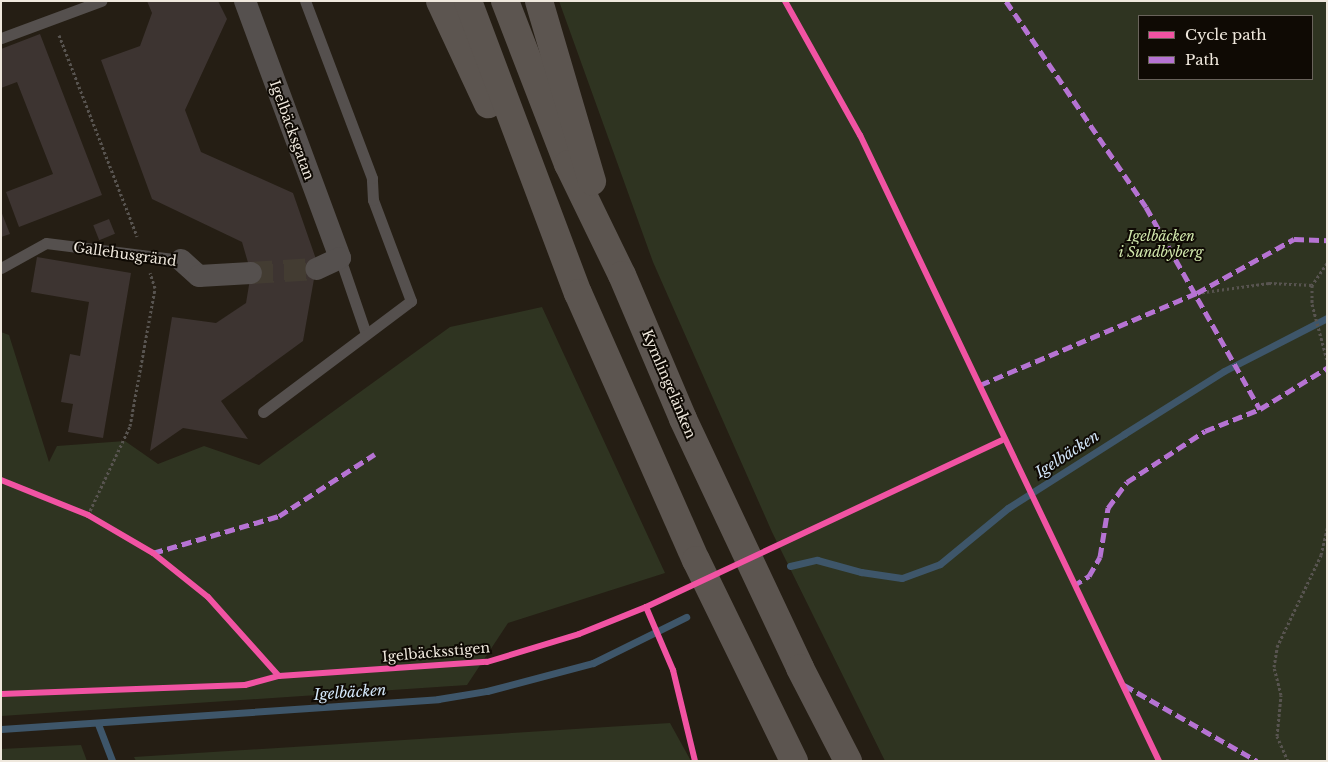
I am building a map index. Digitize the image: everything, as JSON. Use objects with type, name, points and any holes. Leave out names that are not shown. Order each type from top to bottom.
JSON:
[{"type":"highway","points":[[440,1],[563,258],[692,552],[794,761]]},
{"type":"highway","points":[[468,1],[563,258]]},
{"type":"highway","name":"Kymlingelänken","points":[[505,1],[568,164],[619,269],[738,539],[848,761]]},
{"type":"highway","points":[[538,1],[619,269]]},
{"type":"street","name":"Igelbäcksgatan","points":[[245,1],[340,258]]},
{"type":"street","points":[[316,269],[340,258]]},
{"type":"street","name":"Gallehusgränd","points":[[181,260],[199,276],[251,273]]},
{"type":"lane","points":[[1,38],[100,1]]},
{"type":"lane","points":[[263,412],[411,302],[373,200],[372,178],[305,1]]},
{"type":"lane","name":"Gallehusgränd","points":[[1,268],[46,243],[181,260]]},
{"type":"lane","points":[[340,258],[366,334]]},
{"type":"path","points":[[1327,263],[1312,285],[1312,304],[1327,360]]},
{"type":"path","points":[[1197,293],[1269,283],[1312,285]]},
{"type":"path","points":[[79,512],[96,520]]},
{"type":"path","points":[[1288,761],[1277,736],[1281,695],[1274,667],[1276,647],[1320,555],[1327,528]]},
{"type":"green space","name":"Igelbäcken i Sundbyberg","points":[[559,1],[1327,1],[1327,761],[885,761],[772,532],[653,262]]},
{"type":"green space","points":[[542,307],[665,573],[508,623],[467,685],[1,716],[1,332],[9,335],[49,462],[57,446],[125,441],[158,464],[204,446],[259,465],[450,327]]},
{"type":"green space","points":[[670,723],[691,761],[136,761],[134,757]]},
{"type":"green space","points":[[81,745],[87,761],[1,761],[1,749]]},
{"type":"building","points":[[147,1],[218,1],[227,19],[185,110],[201,152],[293,193],[317,262],[303,341],[221,401],[248,439],[183,428],[150,451],[172,317],[216,323],[246,303],[251,273],[242,242],[152,199],[101,60],[140,46],[152,13]]},
{"type":"building","points":[[40,34],[102,195],[19,227],[6,192],[53,174],[17,82],[1,88],[1,49]]},
{"type":"building","points":[[1,211],[10,234],[1,237]]},
{"type":"building","points":[[109,219],[115,234],[99,240],[93,225]]},
{"type":"building","points":[[37,257],[131,273],[103,438],[68,432],[73,404],[61,402],[70,354],[80,356],[89,302],[31,292]]},
{"type":"waterway","name":"Igelbäcken","points":[[790,566],[817,560],[861,572],[902,578],[940,564],[1008,508],[1124,434],[1224,371],[1327,318]]},
{"type":"waterway","name":"Igelbäcken","points":[[1,729],[438,699],[487,691],[593,663],[686,617]]},
{"type":"waterway","points":[[98,724],[112,761]]},
{"type":"tunnel","points":[[251,273],[316,269]]},
{"type":"marked path","points":[[1006,1],[1146,207],[1260,409]]},
{"type":"marked path","points":[[980,385],[1197,293],[1294,239],[1327,240]]},
{"type":"marked path","points":[[1073,586],[1089,576],[1100,557],[1108,508],[1127,482],[1205,431],[1260,409],[1327,368]]},
{"type":"marked path","points":[[153,553],[279,516],[375,454]]},
{"type":"marked path","points":[[1124,685],[1257,761]]},
{"type":"cycle path","points":[[785,1],[860,135],[1159,761]]},
{"type":"cycle path","name":"Igelbäcksstigen","points":[[1,694],[245,685],[279,676],[487,662],[579,634],[646,607],[1002,440]]},
{"type":"cycle path","points":[[1,480],[88,515],[153,553],[208,597],[279,676]]},
{"type":"cycle path","points":[[646,607],[673,670],[695,761]]}]
